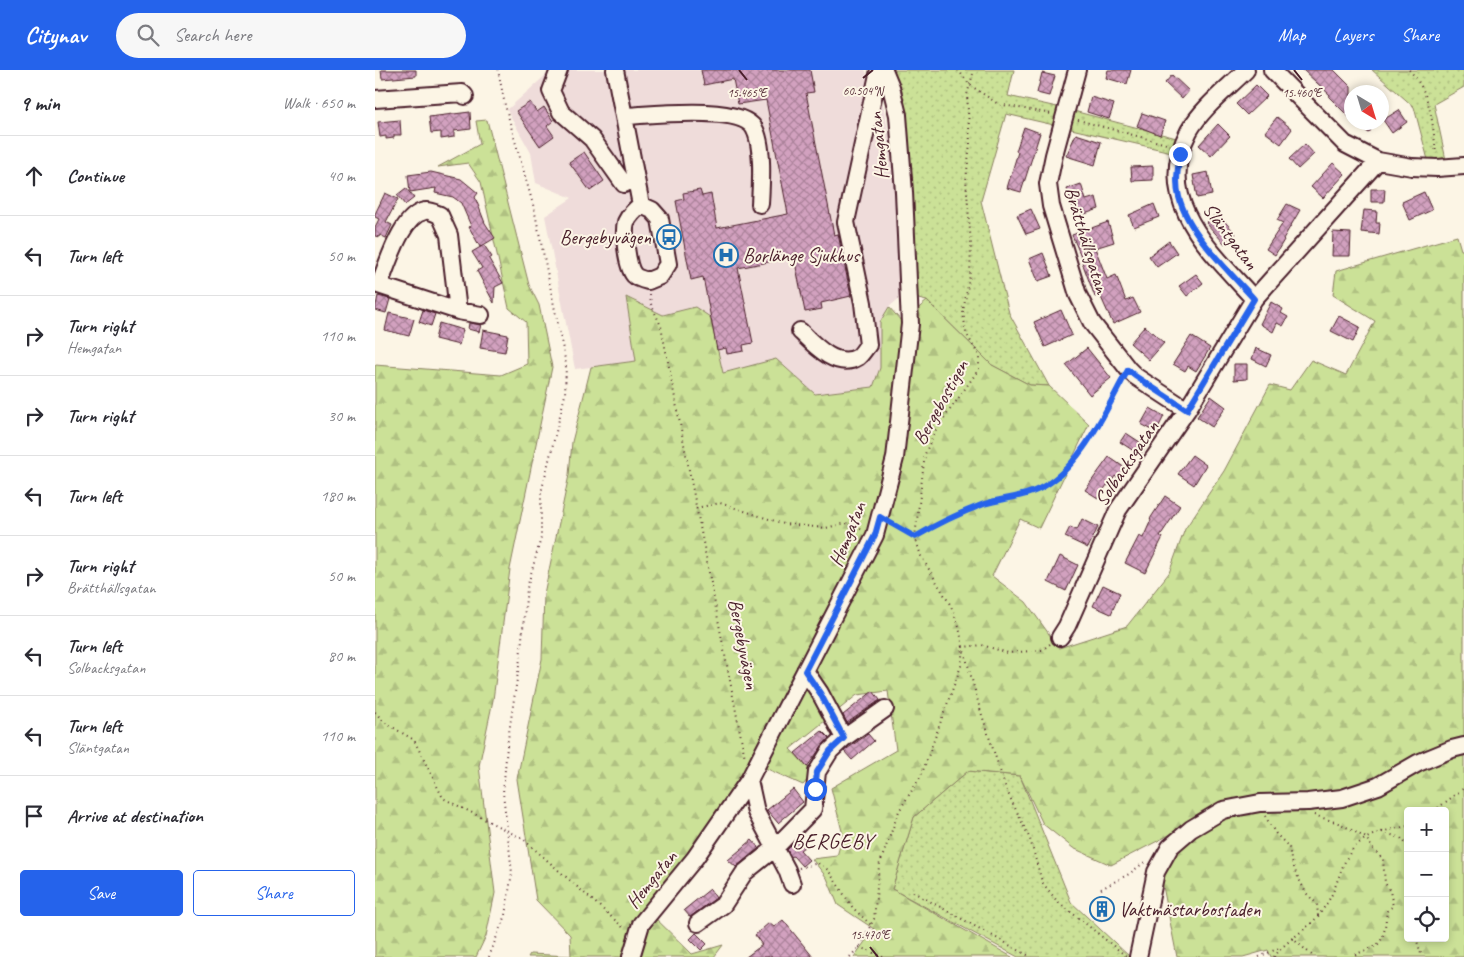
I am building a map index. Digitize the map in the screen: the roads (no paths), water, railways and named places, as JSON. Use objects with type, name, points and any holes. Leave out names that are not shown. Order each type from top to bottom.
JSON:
[{"type":"street","points":[[559,70],[551,91],[561,112],[592,140],[624,184],[635,178]]},
{"type":"street","points":[[615,70],[641,205]]},
{"type":"street","points":[[801,331],[816,346],[836,359],[847,361],[859,356],[868,345],[863,303],[846,222],[879,70]]},
{"type":"street","name":"Hemgatan","points":[[631,957],[641,924],[695,858],[749,780],[875,535],[895,458],[910,324],[904,192],[898,115],[891,87],[884,70]]},
{"type":"street","name":"Brätthällsgatan","points":[[1077,70],[1048,184],[1051,206],[1078,295],[1093,323],[1128,370],[1187,410]]},
{"type":"street","name":"Släntgatan","points":[[1246,70],[1204,111],[1189,130],[1182,148],[1176,176],[1179,196],[1193,228],[1254,299]]},
{"type":"street","points":[[1272,70],[1345,144],[1378,161],[1412,167],[1464,166]]},
{"type":"street","points":[[375,100],[461,93],[465,96]]},
{"type":"street","points":[[624,116],[726,114],[745,119],[754,128],[759,143],[762,171],[760,204]]},
{"type":"street","name":"Solbacksgatan","points":[[1060,637],[1067,626],[1117,510],[1187,410],[1254,299],[1378,161]]},
{"type":"street","points":[[641,205],[652,210],[660,219],[668,264],[660,276],[648,281],[635,277],[629,268],[625,224],[632,212],[641,205]]},
{"type":"street","points":[[458,311],[449,235],[440,215],[426,210],[413,216],[402,231],[377,284],[458,311],[481,315]]},
{"type":"street","points":[[805,671],[820,693],[844,738]]},
{"type":"street","points":[[698,923],[723,905],[744,873],[775,848],[813,809],[817,772],[830,751],[844,738],[885,709]]},
{"type":"street","points":[[1138,957],[1156,872],[1170,847],[1191,829],[1223,810],[1260,803],[1342,798],[1378,786],[1419,763],[1464,746]]},
{"type":"street","points":[[749,780],[756,812],[789,877]]},
{"type":"place","name":"Bergebyvägen","points":[[669,237]]},
{"type":"place","name":"Borlänge Sjukhus","points":[[726,255]]},
{"type":"place","name":"Vaktmästarbostaden","points":[[1102,909]]},
{"type":"district","name":"BERGEBY","points":[[833,841]]}]
